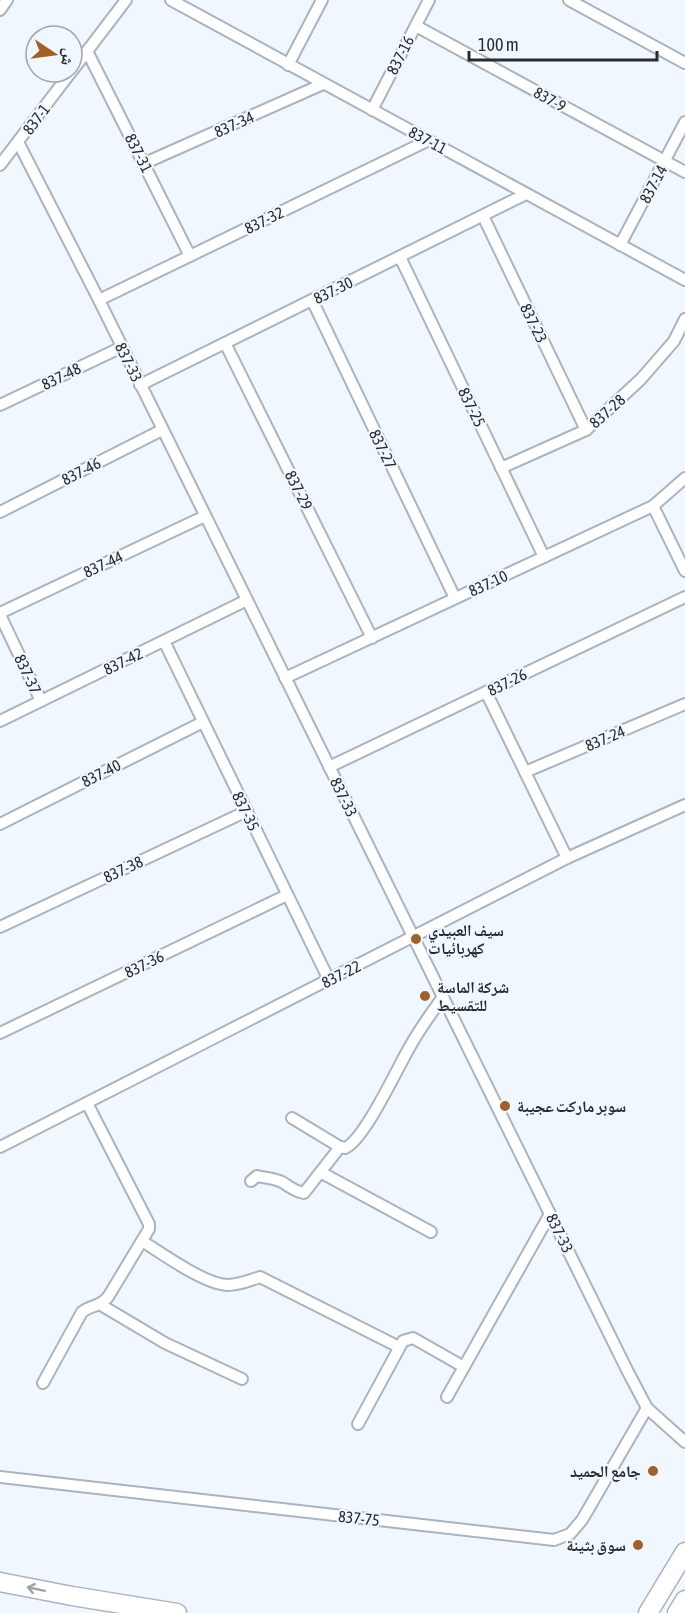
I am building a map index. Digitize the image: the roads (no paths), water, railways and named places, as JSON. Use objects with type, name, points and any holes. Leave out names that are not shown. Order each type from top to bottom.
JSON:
[{"type":"main road","points":[[650,1608],[685,1552]]},
{"type":"main road","points":[[0,1582],[177,1613]]},
{"type":"main road","points":[[677,1613],[685,1600]]},
{"type":"street","points":[[0,10],[8,0]]},
{"type":"street","name":"837-1","points":[[84,55],[126,0]]},
{"type":"street","name":"837-11","points":[[171,0],[685,280]]},
{"type":"street","points":[[288,65],[322,0]]},
{"type":"street","name":"837-16","points":[[372,110],[429,0]]},
{"type":"street","points":[[569,0],[685,63]]},
{"type":"street","name":"837-9","points":[[416,26],[685,172]]},
{"type":"street","name":"837-31","points":[[87,51],[190,256]]},
{"type":"street","name":"837-1","points":[[0,165],[63,84]]},
{"type":"street","name":"837-34","points":[[145,163],[323,84]]},
{"type":"street","name":"837-14","points":[[620,245],[685,122]]},
{"type":"street","name":"837-32","points":[[99,300],[429,140]]},
{"type":"street","name":"837-33","points":[[18,142],[99,300],[647,1407],[685,1442]]},
{"type":"street","name":"837-30","points":[[140,385],[526,194]]},
{"type":"street","name":"837-23","points":[[483,216],[586,430]]},
{"type":"street","name":"837-25","points":[[400,257],[544,557]]},
{"type":"street","name":"837-27","points":[[312,300],[455,598]]},
{"type":"street","name":"837-28","points":[[501,468],[586,430],[641,379],[674,341],[685,319]]},
{"type":"street","name":"837-29","points":[[225,343],[372,638]]},
{"type":"street","name":"837-48","points":[[0,405],[122,347]]},
{"type":"street","name":"837-46","points":[[0,512],[162,430]]},
{"type":"street","name":"837-10","points":[[285,678],[652,506],[685,478]]},
{"type":"street","points":[[652,506],[685,571]]},
{"type":"street","name":"837-44","points":[[0,614],[205,516]]},
{"type":"street","name":"837-26","points":[[329,767],[685,597]]},
{"type":"street","name":"837-42","points":[[0,721],[247,600]]},
{"type":"street","name":"837-37","points":[[0,614],[40,701]]},
{"type":"street","name":"837-35","points":[[164,641],[329,980]]},
{"type":"street","points":[[486,692],[567,858]]},
{"type":"street","name":"837-24","points":[[525,772],[685,704]]},
{"type":"street","name":"837-40","points":[[0,824],[203,722]]},
{"type":"street","name":"837-22","points":[[0,1147],[567,858],[685,805]]},
{"type":"street","name":"837-38","points":[[0,927],[247,812]]},
{"type":"street","name":"837-36","points":[[0,1033],[287,895]]},
{"type":"street","points":[[292,1118],[340,1147],[345,1148],[355,1142],[412,1042],[443,997]]},
{"type":"street","points":[[43,1383],[82,1312],[101,1305],[108,1297],[149,1229],[149,1224],[87,1103]]},
{"type":"street","points":[[251,1181],[257,1176],[272,1179],[294,1191],[304,1193],[322,1173],[340,1147]]},
{"type":"street","points":[[322,1173],[431,1232]]},
{"type":"street","points":[[447,1397],[550,1214]]},
{"type":"street","points":[[142,1241],[218,1284],[238,1284],[260,1277],[399,1347]]},
{"type":"street","points":[[101,1305],[165,1344],[242,1379]]},
{"type":"street","points":[[358,1424],[403,1341],[412,1338],[464,1367]]},
{"type":"street","name":"837-75","points":[[0,1477],[554,1540],[570,1534],[582,1520],[647,1407]]},
{"type":"place","name":"سيف العبيدي كهربائيات","points":[[416,939]]},
{"type":"place","name":"شركة الماسة للتقسيط","points":[[425,996]]},
{"type":"place","name":"سوبر ماركت عجيبة","points":[[505,1106]]},
{"type":"place","name":"جامع الحميد","points":[[653,1471]]},
{"type":"place","name":"سوق بثينة","points":[[638,1545]]}]
